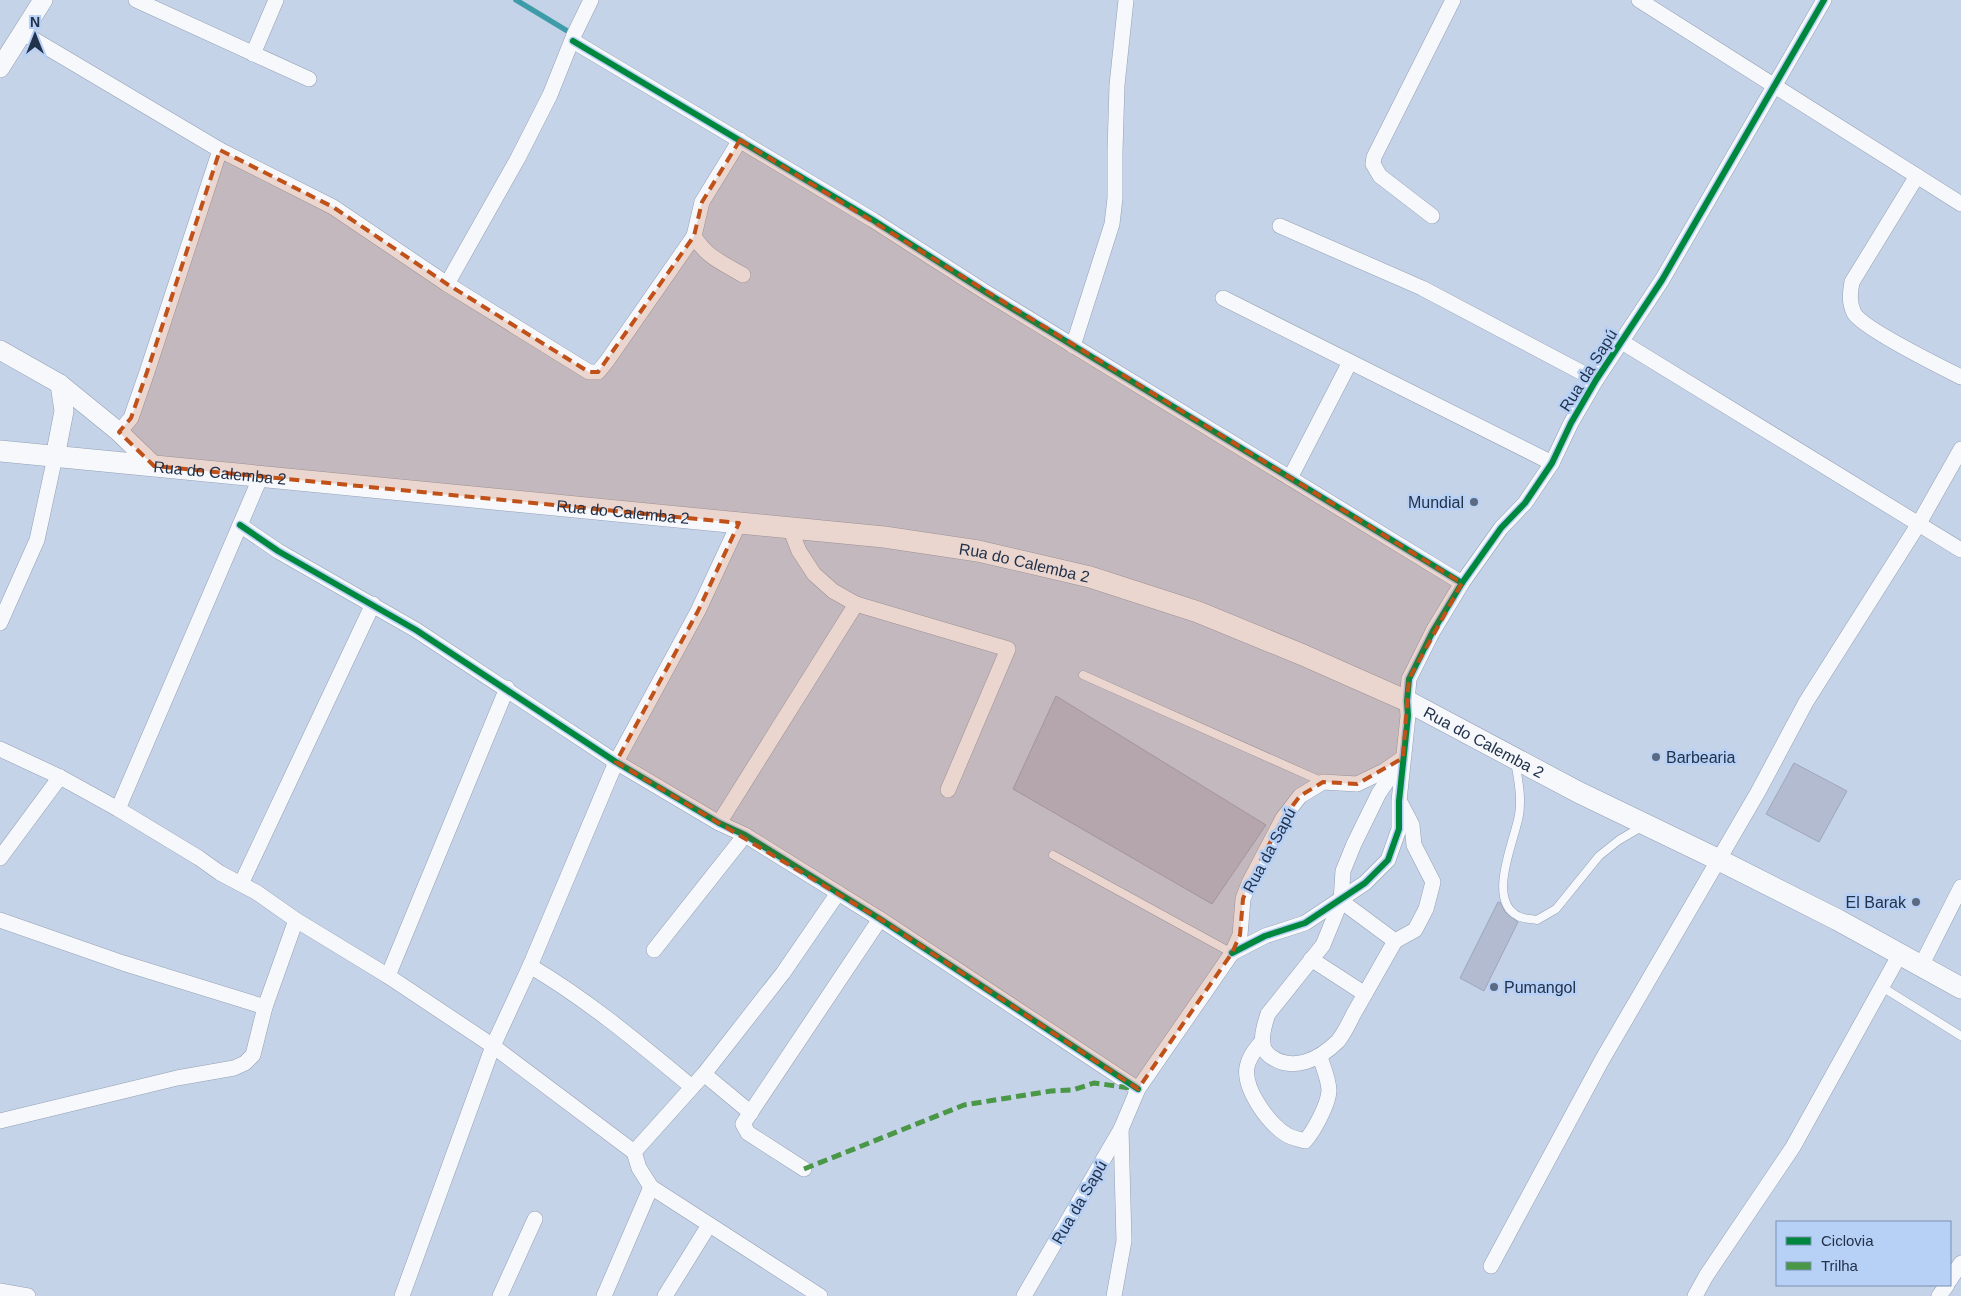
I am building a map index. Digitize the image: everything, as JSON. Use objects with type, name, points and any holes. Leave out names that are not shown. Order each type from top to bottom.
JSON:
[{"type":"main road","name":"Rua do Calemba 2","points":[[0,451],[739,522],[884,538],[978,551],[1090,577],[1198,612],[1303,654],[1407,701],[1515,759],[1838,920],[1961,988]]},
{"type":"street","points":[[0,68],[43,0]]},
{"type":"street","points":[[136,0],[309,79]]},
{"type":"street","points":[[254,54],[276,0]]},
{"type":"street","points":[[447,284],[518,158],[550,95],[574,35],[591,0]]},
{"type":"street","points":[[1073,346],[1112,224],[1115,198],[1117,85],[1126,0]]},
{"type":"street","points":[[1432,216],[1380,176],[1373,164],[1374,157],[1454,0]]},
{"type":"street","points":[[1640,0],[1961,204]]},
{"type":"street","name":"Rua da Sapú","points":[[1232,953],[1265,936],[1305,923],[1341,901],[1365,883],[1388,860],[1400,829],[1400,801],[1408,716],[1409,678],[1433,631],[1462,583],[1501,528],[1525,502],[1552,463],[1571,423],[1596,380],[1662,280],[1824,0]]},
{"type":"street","points":[[23,33],[220,150],[333,207],[447,284],[589,372],[598,372],[694,236],[702,202],[740,140]]},
{"type":"street","points":[[573,41],[865,215],[1073,346],[1462,583]]},
{"type":"street","points":[[119,432],[131,418],[220,150]]},
{"type":"street","points":[[1917,176],[1852,282],[1849,299],[1855,315],[1876,331],[1961,377]]},
{"type":"street","points":[[1280,226],[1422,288],[1596,380]]},
{"type":"street","points":[[694,236],[701,248],[710,256],[743,275]]},
{"type":"street","points":[[1223,298],[1552,463]]},
{"type":"street","points":[[1622,342],[1961,550]]},
{"type":"street","points":[[0,350],[60,384],[119,432],[154,466]]},
{"type":"street","points":[[1290,478],[1350,362]]},
{"type":"street","points":[[0,623],[37,540],[64,411],[60,384]]},
{"type":"street","points":[[1491,1266],[1602,1060],[1719,860],[1806,702],[1918,525],[1961,449]]},
{"type":"street","points":[[118,809],[261,476]]},
{"type":"street","points":[[402,1296],[493,1046],[530,966],[616,762],[698,611],[739,522]]},
{"type":"street","points":[[240,525],[278,551],[416,630],[507,688],[616,762],[719,823],[745,836],[880,919],[1138,1089]]},
{"type":"street","points":[[790,528],[799,551],[814,574],[832,592],[856,604],[1008,649],[948,790]]},
{"type":"street","points":[[241,884],[373,604]]},
{"type":"street","points":[[719,823],[856,604]]},
{"type":"street","points":[[388,976],[507,688]]},
{"type":"street","points":[[0,749],[60,777],[118,809],[199,858],[220,873],[256,892],[296,920],[388,976],[493,1046],[634,1152],[639,1168],[651,1186],[820,1296]]},
{"type":"street","points":[[1357,784],[1384,771],[1403,758]]},
{"type":"street","points":[[1323,782],[1357,784],[1379,793],[1400,801],[1412,825],[1414,846],[1433,882],[1426,909],[1415,930],[1395,941],[1339,1040],[1320,1057],[1298,1065],[1276,1061],[1266,1053],[1262,1040],[1268,1014],[1323,945],[1341,901],[1343,871],[1354,844],[1379,793],[1403,758]]},
{"type":"street","points":[[0,858],[60,777]]},
{"type":"street","name":"Rua da Sapú","points":[[1024,1296],[1121,1129],[1138,1089],[1232,953],[1240,935],[1243,900],[1249,883],[1283,818],[1300,796],[1323,782]]},
{"type":"street","points":[[654,950],[745,836]]},
{"type":"street","points":[[1921,966],[1961,887]]},
{"type":"street","points":[[634,1152],[704,1074],[783,973],[838,893]]},
{"type":"street","points":[[1341,901],[1395,941]]},
{"type":"street","points":[[804,1169],[744,1129],[742,1124],[880,919]]},
{"type":"street","points":[[0,920],[122,963],[265,1007]]},
{"type":"street","points":[[0,1121],[177,1078],[234,1068],[245,1063],[253,1055],[265,1007],[296,920]]},
{"type":"street","points":[[1695,1296],[1706,1276],[1793,1147],[1900,954]]},
{"type":"street","points":[[1311,959],[1365,994]]},
{"type":"street","points":[[530,966],[560,984],[610,1020],[692,1087]]},
{"type":"street","points":[[1262,1040],[1252,1053],[1247,1068],[1248,1085],[1256,1101],[1276,1127],[1289,1137],[1305,1141],[1315,1130],[1329,1092],[1326,1074],[1320,1057]]},
{"type":"street","points":[[704,1074],[751,1113]]},
{"type":"street","points":[[1114,1296],[1124,1242],[1121,1129]]},
{"type":"street","points":[[604,1296],[651,1186]]},
{"type":"street","points":[[500,1296],[535,1219]]},
{"type":"street","points":[[665,1296],[709,1225]]},
{"type":"street","points":[[1951,1278],[1961,1263]]},
{"type":"street","points":[[0,1291],[28,1296]]},
{"type":"lane","points":[[1083,675],[1323,782]]},
{"type":"lane","points":[[1515,759],[1519,787],[1519,815],[1503,884],[1504,902],[1517,916],[1537,920],[1556,908],[1599,856],[1619,840],[1645,825]]},
{"type":"lane","points":[[1052,854],[1232,953]]},
{"type":"lane","points":[[1882,987],[1961,1036]]},
{"type":"highlighted area","points":[[740,140],[1462,583],[1409,679],[1403,758],[1357,784],[1323,782],[1300,796],[1283,818],[1249,883],[1243,899],[1240,935],[1232,953],[1138,1089],[880,919],[616,762],[698,611],[739,523],[154,466],[119,432],[131,418],[220,150],[333,207],[447,284],[589,372],[598,372],[694,236],[702,202]]},
{"type":"building","points":[[1056,696],[1266,825],[1212,904],[1013,789]]},
{"type":"building","points":[[1794,763],[1847,791],[1819,842],[1766,814]]},
{"type":"building","points":[[1498,902],[1501,903],[1505,912],[1518,922],[1484,991],[1460,978]]},
{"type":"waterway","points":[[516,0],[574,35]]},
{"type":"marked path","points":[[804,1169],[964,1105],[1051,1091],[1073,1090],[1094,1083],[1131,1088]]},
{"type":"cycle path","points":[[1232,953],[1265,936],[1305,923],[1365,883],[1388,860],[1399,829],[1399,801],[1408,716],[1409,679],[1433,631],[1462,583],[1501,528],[1525,503],[1552,463],[1571,423],[1596,380],[1662,280],[1824,0]]},
{"type":"cycle path","points":[[573,41],[873,220],[987,293],[1462,583]]},
{"type":"cycle path","points":[[240,525],[278,551],[416,630],[616,762],[719,823],[745,835],[880,919],[1138,1089]]},
{"type":"place","name":"Mundial","points":[[1474,502]]},
{"type":"place","name":"Barbearia","points":[[1656,757]]},
{"type":"place","name":"El Barak","points":[[1916,902]]},
{"type":"place","name":"Pumangol","points":[[1494,987]]}]
